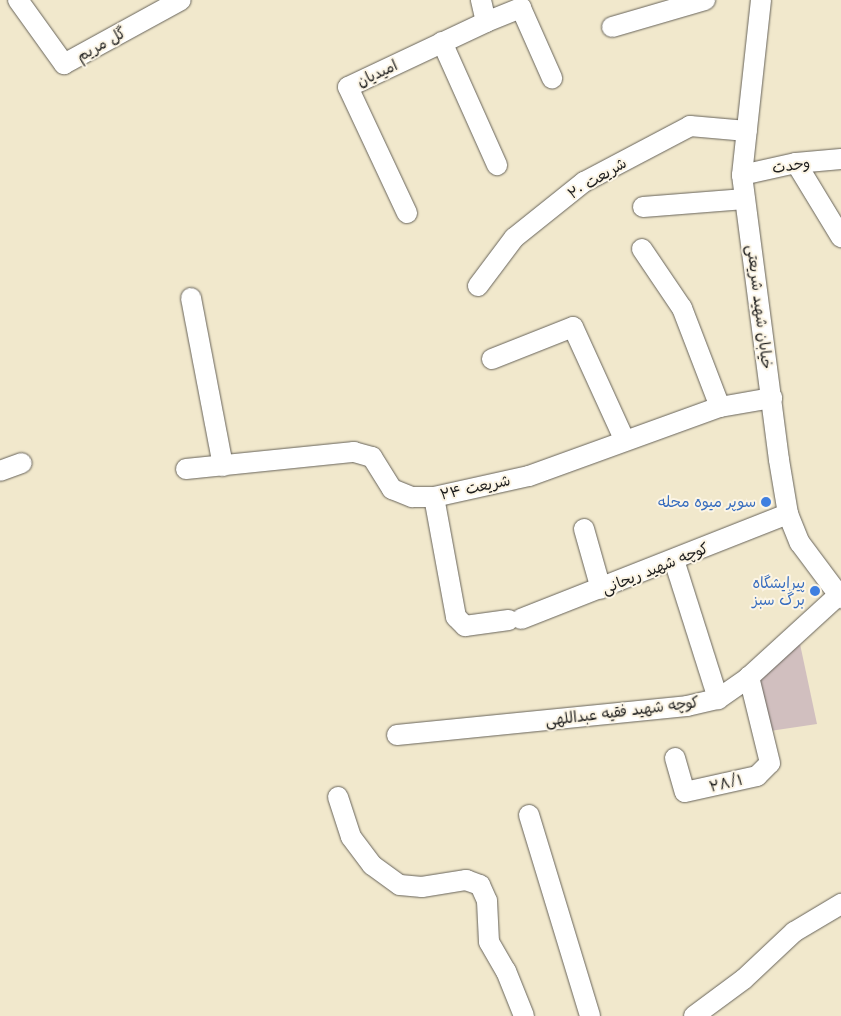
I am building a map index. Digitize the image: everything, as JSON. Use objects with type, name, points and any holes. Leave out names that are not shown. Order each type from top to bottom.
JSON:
[{"type":"street","name":"گل مریم","points":[[18,0],[64,64],[180,0]]},
{"type":"street","points":[[481,0],[486,22]]},
{"type":"street","points":[[612,27],[705,0]]},
{"type":"street","name":"خیابان شهید شریعتی","points":[[761,0],[742,175],[744,199],[788,514],[800,542],[840,595]]},
{"type":"street","name":"امیدیان","points":[[407,213],[348,87],[442,42],[520,8],[552,78]]},
{"type":"street","points":[[442,42],[497,166]]},
{"type":"street","name":"شریعت ۲۰","points":[[478,286],[514,238],[584,182],[690,126],[747,131]]},
{"type":"street","name":"وحدت","points":[[742,175],[796,163],[841,159]]},
{"type":"street","points":[[796,163],[841,237]]},
{"type":"street","points":[[643,207],[744,199]]},
{"type":"street","points":[[642,248],[682,308],[720,407]]},
{"type":"street","points":[[192,298],[223,466]]},
{"type":"street","points":[[492,359],[573,326],[624,439]]},
{"type":"street","name":"شریعت ۲۴","points":[[186,470],[354,452],[372,457],[392,489],[412,497],[434,497],[529,476],[624,439],[720,407],[772,398]]},
{"type":"street","points":[[0,471],[22,463]]},
{"type":"street","name":"کوچه شهید ریحانی","points":[[434,497],[456,616],[465,626],[515,620],[600,589],[788,514]]},
{"type":"street","points":[[584,529],[600,589]]},
{"type":"street","points":[[674,560],[718,699]]},
{"type":"street","name":"کوچه شهید فقیه عبداللهی","points":[[397,735],[687,706],[718,699],[749,677],[840,595]]},
{"type":"street","name":"۲۸/۱","points":[[675,758],[685,792],[757,776],[770,763],[749,677]]},
{"type":"street","points":[[338,797],[350,837],[372,865],[400,885],[422,887],[466,880],[480,886],[487,901],[488,942],[506,971],[524,1016]]},
{"type":"street","points":[[530,816],[590,1016]]},
{"type":"street","points":[[694,1016],[744,979],[794,932],[841,904]]},
{"type":"shaded area","points":[[800,644],[817,724],[770,731],[756,679],[776,659]]},
{"type":"place","name":"سوپر میوه محله","points":[[766,502]]},
{"type":"place","name":"پیرایشگاه برگ سبز","points":[[815,591]]}]
